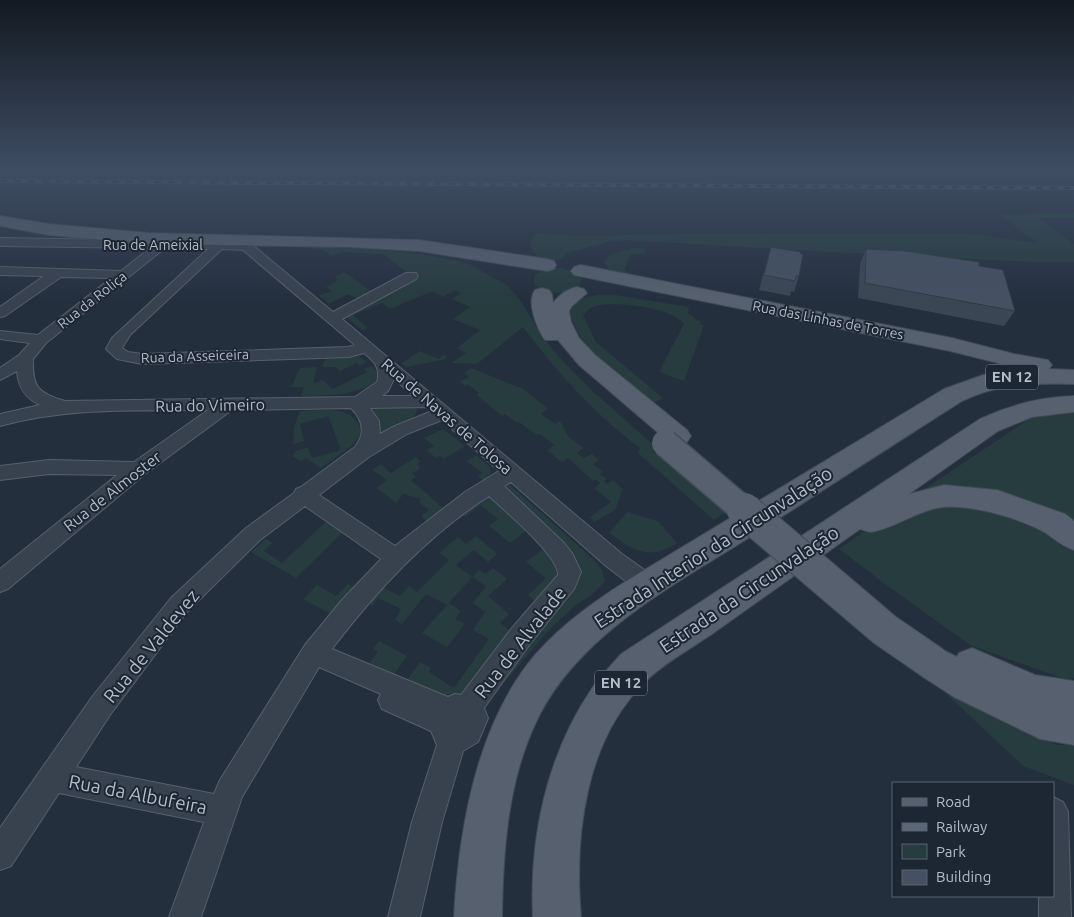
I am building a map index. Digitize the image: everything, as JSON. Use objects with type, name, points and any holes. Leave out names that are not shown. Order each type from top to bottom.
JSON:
[{"type":"main road","points":[[0,221],[45,229],[100,235],[434,247],[547,265],[564,265],[582,283]]},
{"type":"main road","points":[[363,244],[397,247],[474,260],[560,297],[582,283]]},
{"type":"main road","points":[[547,265],[532,270],[531,285],[558,346],[576,366],[672,439]]},
{"type":"main road","points":[[582,283],[564,302],[559,311],[560,322],[569,341],[672,439],[885,630],[938,656],[972,666],[1034,694],[1074,700]]},
{"type":"main road","name":"Rua das Linhas de Torres","points":[[582,283],[934,341],[1014,361],[1074,370]]},
{"type":"main road","name":"Rua das Linhas de Torres","points":[[582,283],[938,350],[954,359],[962,370],[963,376],[953,395]]},
{"type":"main road","name":"Estrada Interior da Circunvalação","points":[[478,917],[478,880],[489,804],[501,762],[528,697],[571,642],[599,618],[648,584],[953,395],[982,382],[1009,377],[1032,375],[1074,378]]},
{"type":"main road","name":"Estrada da Circunvalação","points":[[557,917],[556,855],[563,802],[575,760],[606,702],[634,667],[989,426],[1016,411],[1047,404],[1074,404]]},
{"type":"main road","points":[[824,538],[904,507],[944,496],[997,501],[1054,523],[1074,537]]},
{"type":"main road","points":[[938,656],[967,684],[1040,719],[1074,725]]},
{"type":"street","name":"Rua de Ameixial","points":[[0,242],[246,246]]},
{"type":"street","points":[[0,313],[63,272],[98,244]]},
{"type":"street","name":"Rua da Roliça","points":[[0,374],[25,358],[41,340],[162,245]]},
{"type":"street","name":"Rua da Asseiceira","points":[[220,245],[125,332],[117,341],[114,349],[123,356],[142,359],[349,352],[367,347]]},
{"type":"street","name":"Rua de Navas de Tolosa","points":[[246,246],[438,407],[614,560],[648,584]]},
{"type":"street","points":[[0,271],[125,275]]},
{"type":"street","points":[[332,318],[411,276]]},
{"type":"street","points":[[0,335],[41,340]]},
{"type":"street","points":[[25,358],[23,376],[34,396],[65,407]]},
{"type":"street","points":[[362,452],[370,442],[373,433],[366,415],[356,403],[380,389],[387,382],[388,377],[383,361]]},
{"type":"street","name":"Rua do Vimeiro","points":[[65,407],[356,403],[438,407]]},
{"type":"street","name":"Rua de Almoster","points":[[0,582],[138,469],[227,405]]},
{"type":"street","points":[[0,420],[23,413],[65,407]]},
{"type":"street","name":"Rua de Valdevez","points":[[0,855],[101,706],[179,606],[253,534],[303,494],[362,452],[438,407]]},
{"type":"street","points":[[0,473],[38,468],[138,469]]},
{"type":"street","points":[[185,917],[230,790],[311,658],[350,607],[396,558],[422,535],[490,485],[512,472]]},
{"type":"street","name":"Rua de Alvalade","points":[[404,917],[453,720],[568,580],[569,569],[561,554],[490,485]]},
{"type":"street","points":[[303,494],[396,558]]},
{"type":"street","points":[[311,658],[453,720]]},
{"type":"street","name":"Rua da Albufeira","points":[[53,777],[223,811]]},
{"type":"street","points":[[1054,847],[1056,917]]},
{"type":"green space","points":[[1074,214],[1074,218],[1039,218],[1074,244],[1074,262],[1035,262],[811,251],[628,240],[612,241],[566,253],[562,259],[546,260],[533,252],[530,241],[537,233],[577,236],[972,234],[1037,243],[1001,215]]},
{"type":"green space","points":[[298,245],[370,249],[427,255],[469,264],[507,285],[520,300],[544,339],[588,387],[728,511],[714,520],[638,453],[640,448],[607,421],[577,392],[523,327],[477,364],[451,363],[466,353],[457,348],[480,330],[453,319],[470,307],[452,299],[461,293],[455,290],[443,297],[433,291],[390,309],[382,303],[353,315],[368,328],[362,330],[345,316],[409,274],[383,254],[342,252],[332,255],[319,248],[314,250],[312,248],[297,247]]},
{"type":"green space","points":[[634,248],[646,249],[644,254],[631,254],[624,270],[633,276],[616,273],[606,266],[604,262],[610,255]]},
{"type":"green space","points":[[561,268],[575,272],[582,279],[579,287],[568,292],[555,293],[544,290],[534,283],[535,275],[545,269]]},
{"type":"green space","points":[[344,272],[374,293],[360,300],[348,294],[329,304],[319,296],[331,291],[326,287],[338,280],[334,277]]},
{"type":"green space","points":[[610,294],[689,307],[688,313],[695,320],[700,321],[700,324],[704,325],[684,381],[659,372],[684,324],[678,318],[656,310],[616,304],[595,306],[583,315],[596,342],[663,398],[654,403],[604,364],[583,340],[575,326],[570,312],[577,303],[586,297]]},
{"type":"green space","points":[[420,351],[439,359],[444,355],[447,357],[442,360],[406,367],[402,363]]},
{"type":"green space","points":[[355,354],[367,362],[360,366],[357,363],[340,371],[335,367],[322,367],[326,358]]},
{"type":"green space","points":[[372,366],[378,373],[376,381],[349,393],[301,396],[304,387],[291,387],[300,368],[317,367],[313,384],[322,380],[333,389],[367,372],[364,369]]},
{"type":"green space","points":[[471,368],[523,389],[548,409],[541,414],[555,424],[560,421],[568,436],[583,448],[577,453],[584,458],[592,454],[599,460],[593,464],[603,472],[600,474],[607,479],[604,481],[607,484],[613,480],[623,489],[615,510],[594,522],[590,517],[611,502],[594,488],[600,483],[595,479],[593,481],[568,458],[562,462],[547,450],[554,445],[540,434],[537,435],[505,414],[502,416],[477,395],[479,393],[467,384],[465,386],[460,382],[469,377],[464,373]]},
{"type":"green space","points":[[413,407],[418,410],[413,417],[385,433],[380,431],[378,420],[373,411],[375,409]]},
{"type":"green space","points":[[329,410],[344,412],[359,424],[359,437],[354,444],[321,468],[306,458],[301,461],[292,456],[296,451],[308,447],[312,458],[341,450],[328,416],[300,424],[304,441],[293,444],[294,427],[300,411]]},
{"type":"green space","points":[[1074,412],[1074,678],[1065,679],[970,645],[839,549],[1032,417]]},
{"type":"green space","points":[[443,429],[465,446],[444,459],[440,456],[436,458],[427,450],[434,446],[424,438]]},
{"type":"green space","points":[[476,455],[491,471],[483,481],[478,476],[482,473],[467,461]]},
{"type":"green space","points":[[416,457],[421,462],[417,464],[421,468],[412,473],[416,477],[411,480],[443,508],[426,521],[421,516],[429,510],[419,502],[421,499],[403,494],[396,503],[377,488],[387,480],[372,470],[381,464],[391,473]]},
{"type":"green space","points":[[508,483],[595,561],[602,570],[605,581],[594,593],[573,607],[547,632],[509,677],[505,675],[556,609],[574,590],[578,583],[578,570],[509,492],[504,485]]},
{"type":"green space","points":[[488,496],[494,497],[528,529],[510,543],[489,526],[498,519],[481,505],[465,517],[460,513]]},
{"type":"green space","points":[[627,512],[658,521],[677,543],[658,552],[641,552],[626,545],[609,533]]},
{"type":"green space","points":[[329,519],[345,530],[296,578],[251,552],[266,539],[273,543],[264,551],[282,563]]},
{"type":"green space","points":[[476,536],[497,554],[488,562],[474,550],[456,565],[472,577],[449,603],[461,611],[455,619],[465,624],[447,647],[422,633],[447,605],[426,594],[402,624],[395,620],[401,609],[378,598],[372,606],[366,602],[380,586],[400,596],[409,586],[417,592],[449,560],[439,553],[458,537],[466,544]]},
{"type":"green space","points":[[546,547],[555,557],[561,576],[536,602],[528,595],[546,578],[526,562]]},
{"type":"green space","points":[[493,568],[507,579],[488,596],[509,614],[500,623],[512,632],[467,696],[451,700],[406,682],[420,662],[431,668],[429,672],[454,688],[489,639],[473,630],[485,612],[473,603],[486,586],[472,577],[479,570],[486,574]]},
{"type":"green space","points":[[348,584],[356,589],[332,615],[303,599],[317,585],[336,596]]},
{"type":"green space","points":[[379,641],[407,656],[393,676],[368,665],[378,652],[373,649]]},
{"type":"green space","points":[[938,686],[1056,745],[1074,745],[1074,785],[1023,766]]},
{"type":"building","points":[[771,247],[801,252],[800,254],[803,254],[799,276],[796,276],[795,281],[764,275]]},
{"type":"building","points":[[866,249],[905,251],[979,262],[979,266],[1003,270],[1015,311],[865,283]]}]
